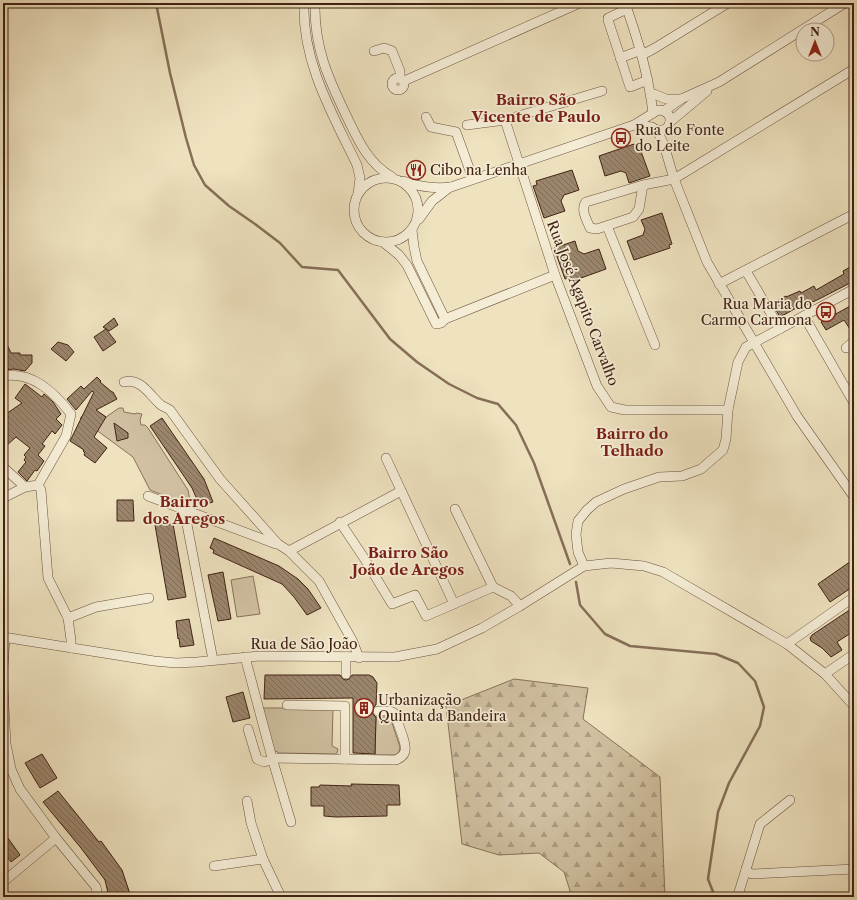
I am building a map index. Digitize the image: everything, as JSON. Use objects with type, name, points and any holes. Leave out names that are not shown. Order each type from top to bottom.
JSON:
[{"type":"street","points":[[304,3],[305,32],[313,70],[358,165],[360,178],[354,205],[354,216],[358,226],[364,234],[373,240],[383,242],[394,242],[404,237],[412,230],[432,201],[451,187]]},
{"type":"street","points":[[315,3],[316,32],[329,81],[369,159],[393,178]]},
{"type":"street","points":[[374,51],[384,48],[392,51],[402,80],[580,3]]},
{"type":"street","points":[[620,58],[655,48],[728,3]]},
{"type":"street","points":[[357,195],[364,186],[372,180],[382,177],[393,178],[415,186],[428,188],[451,187],[634,125],[681,99],[719,82],[845,3]]},
{"type":"street","points":[[658,112],[651,87],[642,52],[626,6],[608,18],[608,20],[630,87],[651,87],[666,99],[681,99]]},
{"type":"street","points":[[643,185],[639,209],[633,217],[597,229],[590,228],[583,210],[586,202],[643,185],[674,179],[854,69]]},
{"type":"street","points":[[634,125],[664,130],[719,82]]},
{"type":"street","points":[[467,125],[505,120],[602,92]]},
{"type":"street","points":[[658,112],[669,116],[669,125],[664,144]]},
{"type":"street","points":[[658,112],[650,121],[664,144],[674,179],[707,262],[797,416],[854,497]]},
{"type":"street","points":[[426,117],[431,128],[456,132],[473,180]]},
{"type":"street","name":"Rua José Agapito Carvalho","points":[[505,120],[555,275],[597,386],[611,407],[625,410],[728,410]]},
{"type":"street","points":[[403,181],[411,188],[417,198],[419,209],[418,220]]},
{"type":"street","points":[[719,284],[854,214]]},
{"type":"street","points":[[607,226],[654,345]]},
{"type":"street","points":[[412,230],[417,261],[445,319]]},
{"type":"street","points":[[383,242],[399,255],[407,265],[436,324],[555,275]]},
{"type":"street","points":[[746,270],[780,329]]},
{"type":"street","points":[[854,289],[746,347],[738,362],[728,410],[726,438],[723,450],[701,469],[682,476],[659,477],[624,489],[596,502],[578,521],[576,534],[578,552],[584,566],[612,563],[644,566],[663,572],[787,644],[826,674],[854,706]]},
{"type":"street","points":[[804,316],[854,403]]},
{"type":"street","points":[[846,348],[854,340]]},
{"type":"street","points":[[3,376],[14,374],[32,378],[61,401],[71,414],[66,436],[38,485]]},
{"type":"street","points":[[124,382],[134,382],[146,389],[161,405],[170,410],[220,479],[278,544]]},
{"type":"street","points":[[386,458],[454,604]]},
{"type":"street","points":[[3,467],[25,487]]},
{"type":"street","points":[[3,498],[25,487],[38,485]]},
{"type":"street","points":[[38,485],[41,490],[48,578],[68,618],[71,648]]},
{"type":"street","points":[[289,551],[401,490]]},
{"type":"street","points":[[148,496],[278,544],[289,551],[319,581],[353,642],[359,658]]},
{"type":"street","points":[[456,508],[493,587],[511,596],[520,606]]},
{"type":"street","points":[[184,509],[214,660]]},
{"type":"street","points":[[340,522],[392,604],[415,595],[426,616],[493,587]]},
{"type":"street","name":"Rua de São João","points":[[4,638],[176,663],[245,657],[395,657],[437,649],[482,628],[584,566]]},
{"type":"street","points":[[787,644],[854,597]]},
{"type":"street","points":[[68,618],[96,607],[149,598]]},
{"type":"street","points":[[3,668],[4,638]]},
{"type":"street","points":[[826,674],[854,654]]},
{"type":"street","points":[[245,657],[272,759],[291,822]]},
{"type":"street","points":[[346,657],[346,674]]},
{"type":"street","points":[[3,687],[6,744],[11,769],[20,789],[56,838],[96,887],[98,897]]},
{"type":"street","points":[[287,705],[345,706],[345,759]]},
{"type":"street","points":[[248,729],[257,759],[264,762],[272,759],[396,760],[402,757],[405,751],[405,745],[394,713],[390,711],[378,711]]},
{"type":"street","points":[[739,897],[739,892],[760,824],[790,800]]},
{"type":"street","points":[[247,801],[251,823],[263,859],[281,897]]},
{"type":"street","points":[[3,882],[56,838]]},
{"type":"street","points":[[214,866],[263,859]]},
{"type":"street","points":[[746,869],[752,874],[854,869]]},
{"type":"green space","points":[[119,408],[123,408],[124,412],[142,414],[140,420],[141,425],[145,425],[148,428],[188,490],[190,501],[188,505],[150,490],[133,457],[80,418],[88,412],[92,417],[97,411],[106,417]]},
{"type":"green space","points":[[253,576],[260,614],[237,617],[231,580]]},
{"type":"green space","points":[[514,679],[588,688],[583,719],[660,777],[665,897],[572,897],[564,872],[539,853],[499,855],[462,844],[446,706]]},
{"type":"green space","points":[[263,708],[333,708],[332,746],[338,749],[337,753],[279,753],[274,750]]},
{"type":"green space","points":[[376,717],[387,717],[391,720],[400,747],[399,752],[395,755],[375,755]]},
{"type":"building","points":[[634,144],[635,147],[639,146],[650,176],[629,183],[626,173],[621,171],[605,176],[599,156]]},
{"type":"building","points":[[572,170],[579,190],[564,195],[561,201],[565,211],[544,218],[533,186],[537,185],[536,181]]},
{"type":"building","points":[[662,213],[672,244],[669,245],[670,248],[634,260],[627,241],[643,235],[645,229],[641,220]]},
{"type":"building","points":[[575,241],[578,251],[584,254],[599,249],[606,269],[570,282],[569,278],[565,279],[554,248]]},
{"type":"building","points":[[854,265],[854,281],[780,317],[772,303],[800,291],[801,293],[814,286],[816,290],[844,274],[843,271]]},
{"type":"building","points":[[854,304],[854,326],[850,329],[844,320],[826,330],[821,322]]},
{"type":"building","points":[[114,318],[118,325],[109,331],[103,327]]},
{"type":"building","points":[[106,329],[116,342],[103,351],[94,337]]},
{"type":"building","points":[[3,336],[11,353],[32,355],[32,363],[25,371],[14,369],[3,370]]},
{"type":"building","points":[[58,342],[68,345],[74,352],[66,361],[51,349]]},
{"type":"building","points":[[97,377],[101,381],[100,382],[113,392],[117,399],[96,410],[106,417],[94,437],[107,448],[95,463],[84,455],[84,450],[70,441],[94,392],[92,391],[76,410],[67,399],[81,386],[84,389]]},
{"type":"building","points":[[25,384],[42,397],[44,394],[53,402],[61,414],[56,419],[62,425],[55,434],[52,431],[42,444],[45,446],[38,455],[44,461],[27,481],[18,472],[26,462],[24,460],[26,457],[24,455],[30,448],[16,437],[6,446],[3,442],[3,416],[22,403],[15,398]]},
{"type":"building","points":[[162,418],[204,479],[213,502],[200,506],[192,488],[150,426]]},
{"type":"building","points":[[114,423],[128,433],[128,438],[117,441]]},
{"type":"building","points":[[117,500],[133,500],[134,521],[117,521]]},
{"type":"building","points":[[173,524],[186,597],[168,600],[155,525]]},
{"type":"building","points":[[214,538],[279,566],[298,579],[308,589],[321,608],[307,615],[282,584],[213,553],[214,550],[210,548]]},
{"type":"building","points":[[854,559],[854,586],[830,602],[818,584]]},
{"type":"building","points":[[223,572],[231,619],[218,621],[208,575]]},
{"type":"building","points":[[854,607],[854,631],[837,642],[842,650],[831,657],[822,648],[811,641],[810,638],[812,635]]},
{"type":"building","points":[[189,619],[194,645],[180,647],[176,621]]},
{"type":"building","name":"Urbanização Quinta da Bandeira","points":[[265,675],[340,675],[346,680],[352,675],[369,675],[373,677],[377,683],[376,705],[372,711],[376,717],[375,754],[353,753],[353,698],[264,699]]},
{"type":"building","points":[[243,692],[250,718],[233,722],[226,697]]},
{"type":"building","points":[[42,754],[57,778],[40,788],[25,763]]},
{"type":"building","points":[[351,784],[399,785],[400,805],[387,805],[387,816],[336,817],[324,816],[324,806],[311,806],[311,787],[319,787],[320,785],[352,786]]},
{"type":"building","points":[[58,791],[99,842],[101,841],[122,870],[131,897],[109,897],[105,880],[43,802]]},
{"type":"building","points":[[3,831],[20,855],[11,862],[3,851]]},
{"type":"waterway","points":[[156,3],[170,73],[186,138],[194,165],[205,185],[229,206],[280,243],[302,267],[338,270],[390,339],[417,362],[449,384],[477,398],[498,404],[516,425],[534,463],[570,564]]},
{"type":"waterway","points":[[576,582],[580,605],[605,634],[630,646],[716,654],[738,663],[755,681],[764,707],[760,726],[729,783],[718,812],[708,879],[715,897]]},
{"type":"place","name":"Rua do Fonte do Leite","points":[[621,138]]},
{"type":"place","name":"Cibo na Lenha","points":[[416,170]]},
{"type":"place","name":"Rua Maria do Carmo Carmona","points":[[826,312]]},
{"type":"place","name":"Urbanização Quinta da Bandeira","points":[[364,708]]},
{"type":"district","name":"Bairro São Vicente de Paulo","points":[[536,108]]},
{"type":"district","name":"Bairro do Telhado","points":[[632,442]]},
{"type":"district","name":"Bairro dos Aregos","points":[[184,510]]},
{"type":"district","name":"Bairro São João de Aregos","points":[[408,560]]}]
